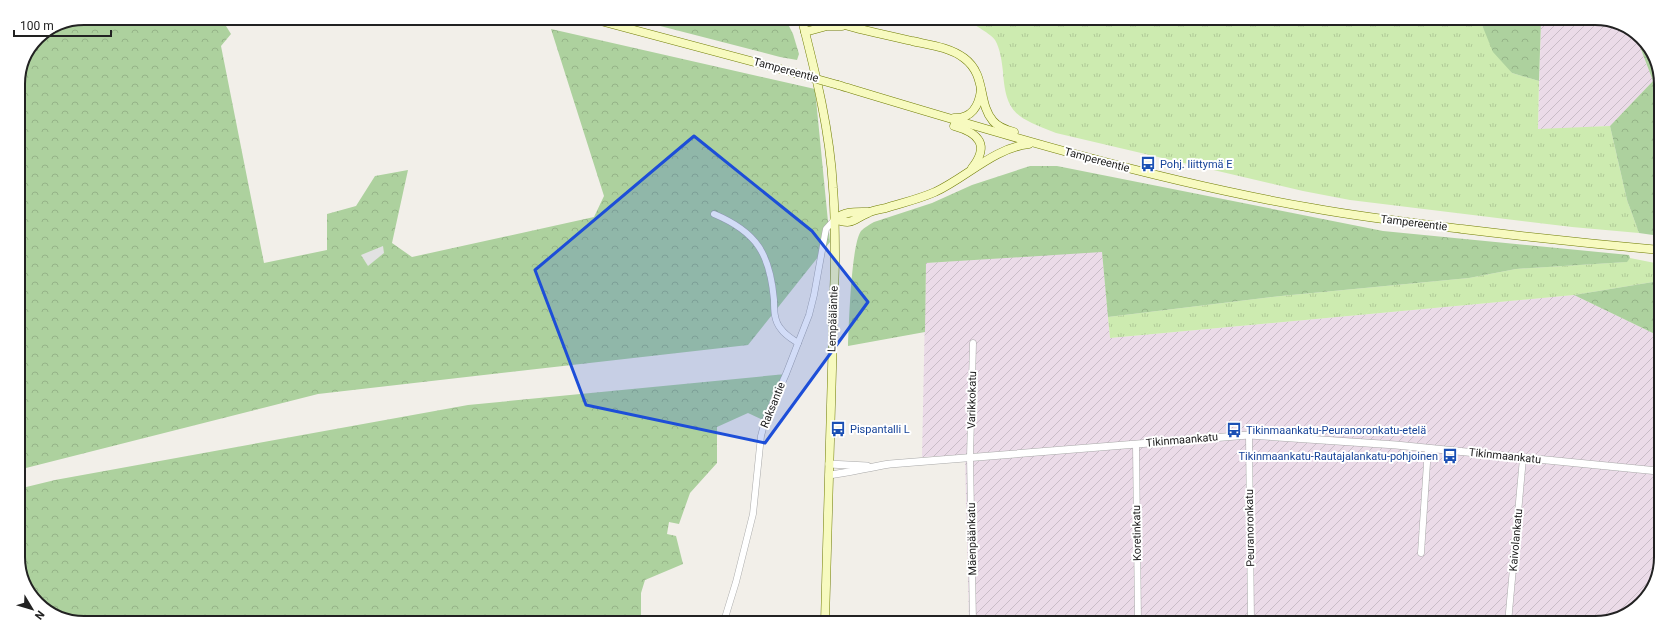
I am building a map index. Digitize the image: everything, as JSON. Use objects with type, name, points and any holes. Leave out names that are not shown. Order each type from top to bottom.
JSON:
[{"type":"main road","name":"Tampereentie","points":[[616,25],[838,85],[1047,147],[1155,175],[1233,193],[1312,209],[1576,242],[1654,249]]},
{"type":"main road","name":"Lempääläntie","points":[[803,25],[819,90],[828,138],[835,219],[825,616]]},
{"type":"main road","points":[[805,32],[827,26],[846,26],[936,46],[952,52],[965,59],[973,68],[981,86],[988,111],[996,124],[1006,130],[1047,147]]},
{"type":"main road","points":[[947,118],[962,118],[968,116],[978,104],[981,86]]},
{"type":"main road","points":[[915,108],[939,121],[966,130],[978,139],[982,149],[981,153],[975,164],[961,178]]},
{"type":"main road","points":[[835,219],[845,223],[852,222],[868,212],[917,199],[961,178],[1008,148],[1034,143]]},
{"type":"street","points":[[714,214],[746,231],[765,254],[771,273],[775,319],[780,329],[798,343]]},
{"type":"street","name":"Raksantie","points":[[726,616],[736,582],[752,514],[761,436],[765,421],[786,374],[809,314],[826,229],[835,219]]},
{"type":"street","name":"Varikkokatu","points":[[970,457],[973,344]]},
{"type":"street","name":"Tikinmaankatu","points":[[829,464],[873,466],[1249,435],[1388,444],[1654,471]]},
{"type":"street","name":"Peuranoronkatu","points":[[1249,435],[1251,616]]},
{"type":"street","name":"Koretinkatu","points":[[1136,444],[1138,616]]},
{"type":"street","points":[[1422,553],[1428,448]]},
{"type":"street","name":"Mäenpäänkatu","points":[[970,457],[973,616]]},
{"type":"street","name":"Kaivolankatu","points":[[1509,616],[1523,458]]},
{"type":"street","name":"Tikinmaankatu","points":[[829,475],[843,474],[873,466]]},
{"type":"highlighted area","points":[[694,136],[812,231],[868,302],[765,443],[586,405],[535,270]]},
{"type":"shaded area","points":[[1541,25],[1603,26],[1621,31],[1637,42],[1653,81],[1610,126],[1538,130]]},
{"type":"shaded area","points":[[383,246],[384,253],[368,266],[361,255]]},
{"type":"shaded area","points":[[1102,251],[1110,338],[1574,295],[1654,334],[1654,557],[1653,568],[1648,583],[1637,599],[1631,604],[1614,613],[1595,616],[969,616],[965,455],[922,457],[926,263]]},
{"type":"green space","points":[[84,25],[225,25],[231,34],[221,46],[264,263],[327,250],[327,214],[356,206],[375,176],[408,170],[392,243],[412,257],[594,217],[604,196],[551,29],[815,89],[830,242],[748,345],[318,394],[25,468],[25,84],[29,61],[42,42],[51,35],[61,29]]},
{"type":"green space","points":[[656,25],[788,25],[799,54],[797,60]]},
{"type":"green space","points":[[975,25],[1482,25],[1512,73],[1539,81],[1538,129],[1610,126],[1627,200],[1639,233],[1572,227],[1350,200],[1303,191],[1056,133],[1023,118],[1016,113],[1011,106],[1007,98],[997,43],[990,35]]},
{"type":"green space","points":[[1482,25],[1541,25],[1539,81],[1512,73],[1493,52]]},
{"type":"green space","points":[[1639,45],[1651,65],[1654,80],[1654,235],[1639,233],[1627,200],[1610,126],[1653,81]]},
{"type":"green space","points":[[1030,166],[1057,166],[1383,231],[1629,255],[1630,258],[1627,262],[1516,269],[1469,278],[1281,296],[1108,317],[1102,252],[926,263],[925,332],[848,346],[853,268],[855,252],[861,231],[874,222],[932,203],[972,185]]},
{"type":"green space","points":[[1630,258],[1654,263],[1654,282],[1574,295],[1110,338],[1108,317],[1281,296],[1469,278],[1516,269],[1626,262]]},
{"type":"green space","points":[[1654,282],[1654,334],[1574,295]]},
{"type":"green space","points":[[786,374],[765,421],[748,413],[717,427],[717,463],[690,493],[679,524],[669,522],[667,534],[676,536],[683,564],[645,580],[641,593],[641,616],[73,615],[52,606],[52,589],[35,589],[28,576],[25,561],[25,487],[55,480],[468,405]]},
{"type":"place","name":"Pohj. liittymä E","points":[[1148,164]]},
{"type":"place","name":"Pispantalli L","points":[[838,429]]},
{"type":"place","name":"Tikinmaankatu-Peuranoronkatu-etelä","points":[[1234,430]]},
{"type":"place","name":"Tikinmaankatu-Rautajalankatu-pohjoinen","points":[[1450,456]]}]
